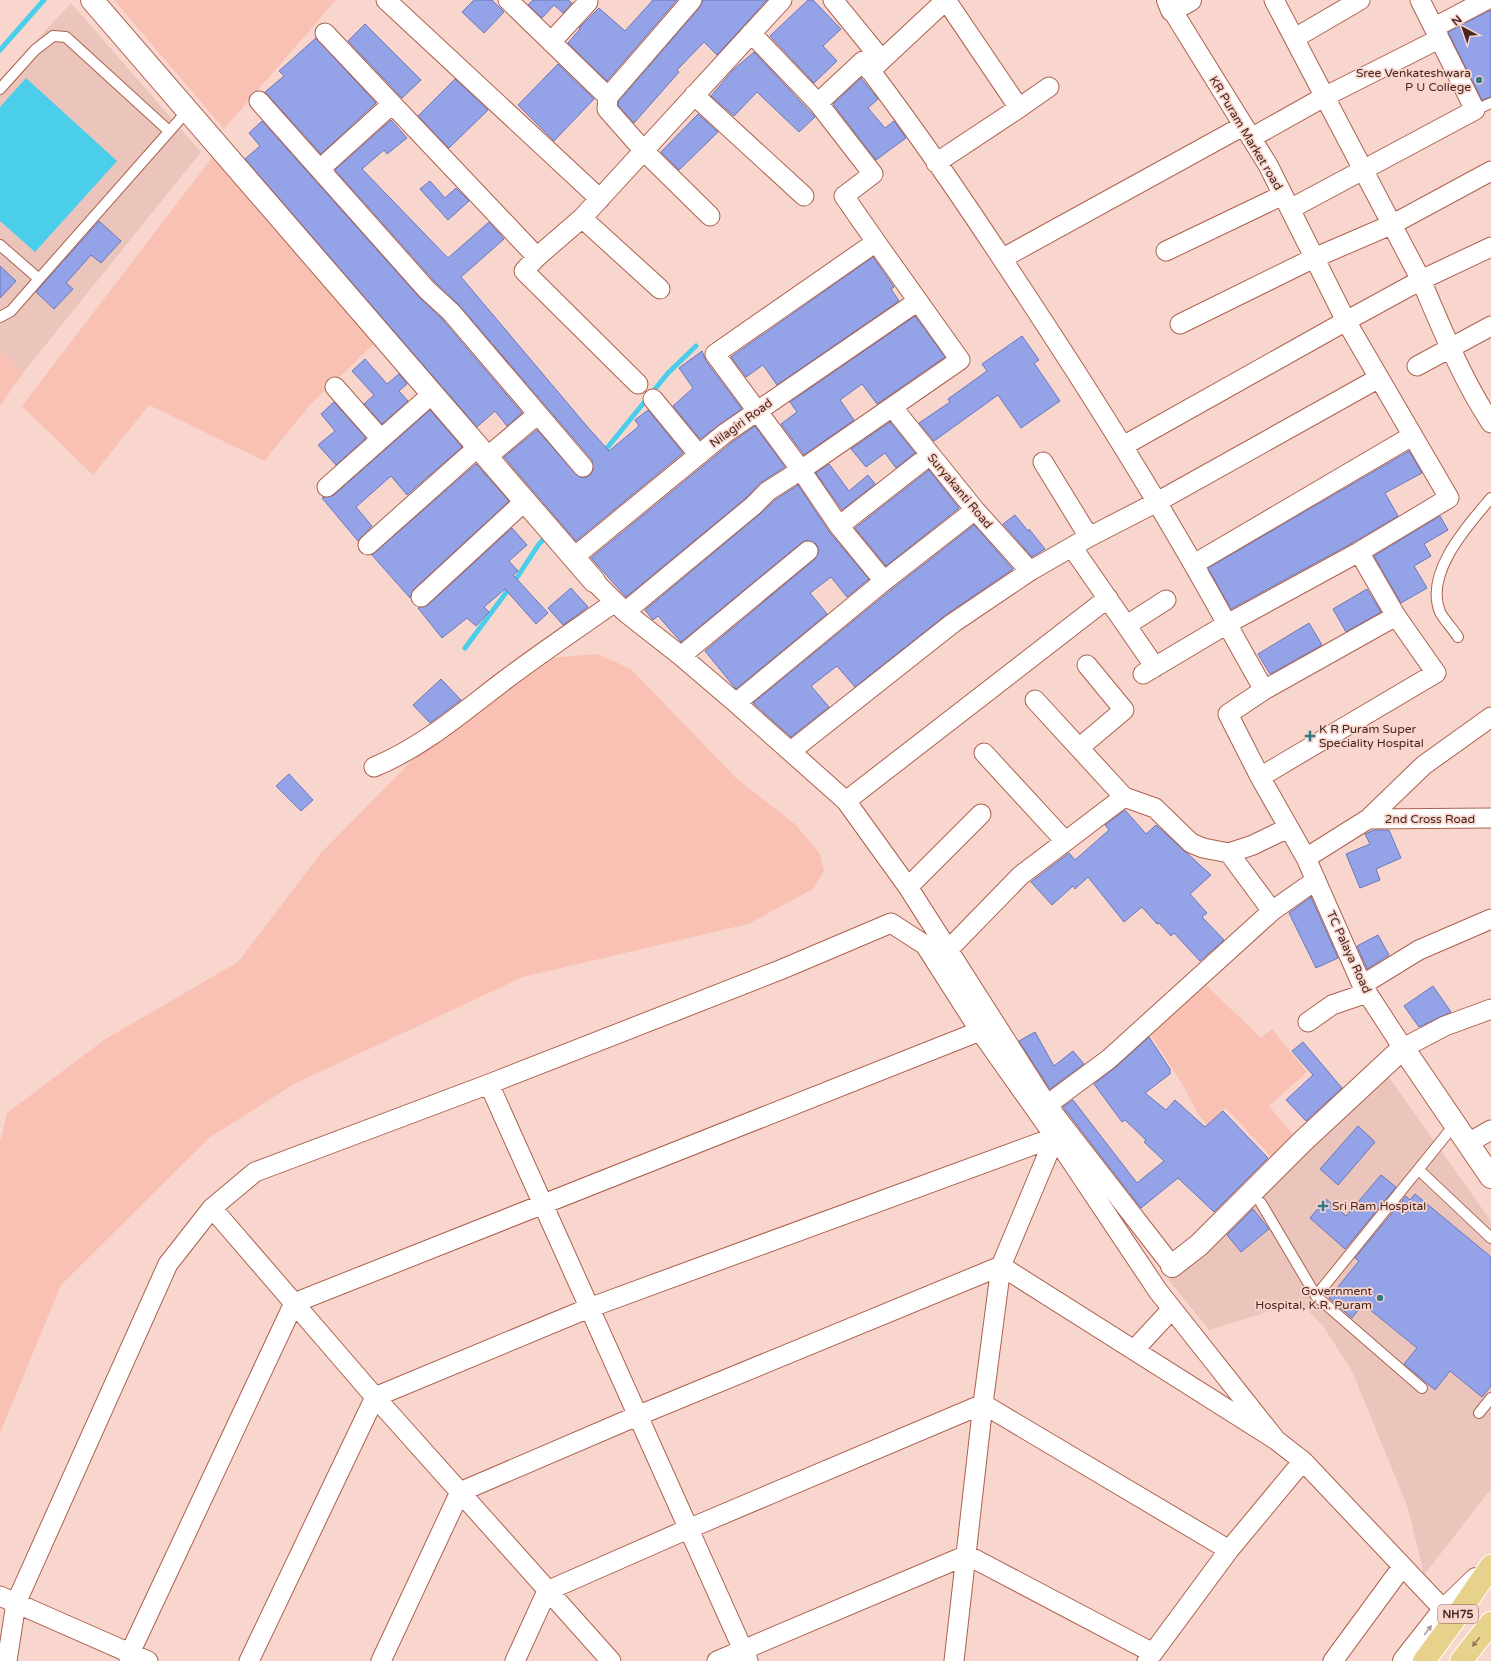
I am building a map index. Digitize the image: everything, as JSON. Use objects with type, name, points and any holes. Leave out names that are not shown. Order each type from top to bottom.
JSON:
[{"type":"highway","name":"NH75","points":[[1424,1661],[1452,1623],[1491,1565]]},
{"type":"highway","name":"NH75","points":[[1461,1661],[1491,1624]]},
{"type":"street","points":[[92,0],[594,581],[620,607],[736,703],[846,801],[908,887],[1047,1105],[1172,1266],[1199,1245],[1303,1141],[1403,1048],[1445,1026],[1491,1009]]},
{"type":"street","points":[[386,0],[600,198]]},
{"type":"street","points":[[508,0],[608,97]]},
{"type":"street","points":[[551,42],[588,2],[586,0]]},
{"type":"street","points":[[692,0],[608,97],[607,109],[644,151],[710,216]]},
{"type":"street","points":[[638,384],[524,271],[537,257],[582,218],[782,0]]},
{"type":"street","points":[[833,0],[936,163],[1003,258],[1123,446],[1194,564],[1264,690],[1396,616]]},
{"type":"street","points":[[876,66],[946,0],[1020,108]]},
{"type":"street","points":[[1274,0],[1422,280],[1450,347],[1484,399],[1491,423]]},
{"type":"street","points":[[1295,38],[1360,0]]},
{"type":"street","points":[[1166,251],[1363,169],[1483,106],[1432,36],[1420,0]]},
{"type":"street","points":[[1003,258],[1247,132],[1324,97],[1432,36],[1486,0]]},
{"type":"street","name":"KR Puram Market road","points":[[1177,3],[1247,132],[1268,165],[1346,321],[1449,498],[1359,552]]},
{"type":"street","points":[[325,33],[537,257]]},
{"type":"street","points":[[374,767],[394,758],[440,730],[507,678],[620,607],[753,506],[768,491],[893,408],[960,360],[844,196],[873,174],[818,103],[751,33]]},
{"type":"street","points":[[818,103],[863,61],[876,66]]},
{"type":"street","points":[[936,163],[1020,108],[1049,87]]},
{"type":"street","points":[[694,95],[804,196]]},
{"type":"street","points":[[259,101],[427,290],[451,312],[583,467]]},
{"type":"street","points":[[320,169],[392,104]]},
{"type":"street","points":[[1180,324],[1314,258],[1393,224],[1491,171]]},
{"type":"street","points":[[582,218],[660,289]]},
{"type":"street","points":[[876,242],[715,354],[801,470],[839,526],[884,581]]},
{"type":"street","points":[[1123,446],[1346,321],[1422,280],[1491,247]]},
{"type":"street","name":"Nilagiri Road","points":[[573,558],[698,455],[757,411],[918,301]]},
{"type":"street","points":[[1417,366],[1491,326]]},
{"type":"street","points":[[791,751],[953,623],[1030,571],[1089,537],[1157,502],[1379,378]]},
{"type":"street","points":[[335,387],[381,439]]},
{"type":"street","points":[[327,487],[432,394]]},
{"type":"street","points":[[653,399],[698,455]]},
{"type":"street","name":"Suryakanti Road","points":[[893,408],[975,510],[1030,571]]},
{"type":"street","points":[[368,545],[482,452],[538,414]]},
{"type":"street","points":[[1194,564],[1412,436]]},
{"type":"street","points":[[839,526],[930,455]]},
{"type":"street","points":[[1043,462],[1089,537]]},
{"type":"street","points":[[421,597],[525,501]]},
{"type":"street","points":[[736,703],[884,581],[975,510]]},
{"type":"street","points":[[1072,547],[1127,625],[1149,671],[1227,624],[1359,552],[1396,616],[1436,673],[1260,777]]},
{"type":"street","points":[[681,656],[808,551]]},
{"type":"street","points":[[846,801],[1108,598]]},
{"type":"street","points":[[1127,625],[1166,600]]},
{"type":"street","points":[[1079,748],[1124,710],[1087,665]]},
{"type":"street","name":"TC Palaya Road","points":[[1264,690],[1228,714],[1260,777],[1306,858],[1365,989],[1403,1048],[1491,1177]]},
{"type":"street","points":[[1035,700],[1124,797],[1155,808],[1191,843],[1203,848],[1229,853],[1253,845],[1288,828]]},
{"type":"street","points":[[1306,858],[1368,819],[1424,765],[1491,716]]},
{"type":"street","points":[[984,753],[1065,841]]},
{"type":"street","points":[[948,950],[1020,876],[1124,797]]},
{"type":"street","points":[[908,887],[981,814]]},
{"type":"street","name":"2nd Cross Road","points":[[1368,819],[1491,818]]},
{"type":"street","points":[[1229,853],[1272,911]]},
{"type":"street","points":[[1047,1105],[1109,1059],[1272,911],[1316,880]]},
{"type":"street","points":[[1308,1022],[1332,1005],[1365,989],[1419,950],[1491,918]]},
{"type":"street","points":[[7,1661],[8,1599],[168,1264],[212,1208],[255,1172],[489,1084],[780,970],[891,923],[925,945],[980,1031],[1055,1137],[1158,1291],[1276,1440]]},
{"type":"street","points":[[129,1657],[294,1303],[542,1203],[980,1031]]},
{"type":"street","points":[[489,1084],[745,1655]]},
{"type":"street","points":[[1468,1143],[1491,1130]]},
{"type":"street","points":[[954,1661],[983,1404],[1001,1266],[1055,1137]]},
{"type":"street","points":[[249,1661],[375,1397],[589,1308],[1055,1137]]},
{"type":"street","points":[[212,1208],[375,1397],[611,1661]]},
{"type":"street","points":[[1001,1266],[1276,1440],[1303,1461],[1444,1610]]},
{"type":"street","points":[[382,1661],[460,1492],[637,1416],[1001,1266]]},
{"type":"street","points":[[1134,1350],[1172,1309]]},
{"type":"street","points":[[515,1661],[547,1591],[688,1529],[983,1404]]},
{"type":"street","points":[[983,1404],[1229,1550]]},
{"type":"street","points":[[967,1555],[1150,1657],[1229,1550],[1303,1461]]},
{"type":"street","points":[[717,1661],[745,1655],[967,1555]]},
{"type":"street","points":[[1404,1661],[1444,1610],[1491,1565]]},
{"type":"street","points":[[1333,1661],[1402,1567]]},
{"type":"street","points":[[8,1599],[129,1657],[148,1661]]},
{"type":"lane","points":[[0,89],[35,50],[53,36],[66,37],[169,131]]},
{"type":"lane","points":[[0,317],[11,310],[182,117]]},
{"type":"lane","points":[[0,245],[38,279]]},
{"type":"lane","points":[[1458,637],[1440,612],[1437,594],[1440,573],[1458,540],[1491,498]]},
{"type":"lane","points":[[1316,1296],[1455,1124]]},
{"type":"lane","points":[[1419,1170],[1491,1238]]},
{"type":"lane","points":[[1261,1204],[1316,1296],[1422,1388]]},
{"type":"lane","points":[[1479,1412],[1491,1398]]},
{"type":"shaded area","points":[[114,0],[336,0],[224,129]]},
{"type":"shaded area","points":[[71,3],[201,152],[23,373],[0,351],[0,79]]},
{"type":"shaded area","points":[[214,155],[376,342],[311,404],[264,461],[149,405],[93,475],[22,406]]},
{"type":"shaded area","points":[[0,351],[23,373],[0,406]]},
{"type":"shaded area","points":[[597,654],[631,669],[736,778],[796,825],[820,854],[824,871],[813,889],[748,924],[523,977],[294,1084],[209,1138],[61,1285],[0,1433],[0,1142],[7,1113],[104,1040],[238,962],[321,853],[428,744],[527,660]]},
{"type":"shaded area","points":[[1204,983],[1261,1038],[1272,1029],[1307,1072],[1269,1106],[1297,1139],[1275,1161],[1226,1108],[1207,1125],[1197,1112],[1181,1082],[1148,1031]]},
{"type":"shaded area","name":"Government Hospital, K.R. Puram","points":[[1388,1076],[1491,1221],[1491,1489],[1424,1575],[1408,1508],[1352,1371],[1323,1326],[1300,1302],[1209,1330],[1168,1279]]},
{"type":"water","points":[[26,78],[117,161],[35,252],[0,221],[0,107]]},
{"type":"building","points":[[474,0],[492,0],[504,12],[484,33],[462,12]]},
{"type":"building","points":[[533,0],[568,0],[572,3],[563,13],[554,5],[542,18],[528,5]]},
{"type":"building","points":[[653,0],[677,0],[607,81],[568,43],[580,29],[579,28],[599,8],[625,31]]},
{"type":"building","points":[[703,0],[767,0],[717,55],[704,42],[677,70],[679,72],[634,123],[618,105],[619,101],[700,7]]},
{"type":"building","points":[[808,0],[813,0],[841,29],[823,46],[837,61],[814,83],[770,36]]},
{"type":"building","name":"Sree Venkateshwara P U College","points":[[1491,10],[1491,97],[1482,100],[1448,32]]},
{"type":"building","points":[[365,24],[421,80],[402,98],[348,41]]},
{"type":"building","points":[[316,38],[376,103],[321,154],[265,92],[284,76],[279,71]]},
{"type":"building","points":[[754,52],[815,117],[799,132],[757,92],[734,116],[711,96],[733,70]]},
{"type":"building","points":[[558,64],[594,99],[554,141],[518,105]]},
{"type":"building","points":[[861,78],[878,99],[868,108],[885,128],[894,121],[906,138],[876,160],[833,104]]},
{"type":"building","points":[[455,79],[488,110],[449,148],[418,116]]},
{"type":"building","points":[[698,114],[718,132],[679,170],[661,152]]},
{"type":"building","points":[[391,120],[407,138],[387,154],[384,150],[362,169],[448,258],[489,222],[504,239],[461,277],[585,424],[609,451],[639,426],[635,420],[648,410],[683,453],[576,541],[504,457],[537,430],[579,477],[585,478],[590,475],[593,470],[592,460],[459,305],[435,282],[335,170]]},
{"type":"building","points":[[262,121],[419,297],[443,320],[522,413],[507,426],[495,411],[477,427],[245,159],[260,146],[249,133]]},
{"type":"building","points":[[430,181],[445,198],[456,188],[469,201],[448,220],[420,189]]},
{"type":"building","points":[[99,221],[121,241],[101,263],[91,255],[66,283],[73,289],[54,309],[36,292]]},
{"type":"building","points":[[873,257],[894,287],[891,289],[899,301],[777,385],[763,365],[746,377],[731,357]]},
{"type":"building","points":[[0,266],[16,281],[0,298]]},
{"type":"building","points":[[915,316],[945,357],[877,404],[862,384],[840,400],[854,420],[804,455],[781,424],[797,412],[790,402]]},
{"type":"building","points":[[1022,336],[1039,360],[1034,363],[1060,401],[1021,428],[998,395],[934,441],[919,423],[950,402],[948,399],[987,371],[982,364]]},
{"type":"building","points":[[702,351],[706,361],[742,409],[700,439],[673,406],[693,388],[679,368]]},
{"type":"building","points":[[365,359],[387,384],[399,374],[407,384],[399,391],[408,401],[382,424],[364,404],[374,395],[352,371]]},
{"type":"building","points":[[334,402],[366,438],[336,465],[318,445],[335,431],[321,414]]},
{"type":"building","points":[[430,410],[462,447],[407,495],[391,476],[356,507],[372,526],[358,541],[322,498],[334,495]]},
{"type":"building","points":[[890,422],[915,453],[896,468],[885,453],[866,467],[851,449]]},
{"type":"building","points":[[755,426],[785,467],[760,483],[746,498],[626,597],[591,558],[731,443]]},
{"type":"building","points":[[1409,451],[1422,473],[1385,493],[1398,516],[1354,542],[1231,609],[1208,568]]},
{"type":"building","points":[[476,464],[509,501],[414,589],[410,598],[372,555]]},
{"type":"building","points":[[829,464],[849,491],[868,475],[875,484],[842,510],[816,473]]},
{"type":"building","points":[[929,470],[959,508],[886,566],[855,528]]},
{"type":"building","points":[[798,485],[830,533],[869,579],[847,597],[831,577],[810,593],[827,614],[736,689],[705,651],[815,559],[819,550],[816,544],[807,540],[801,543],[681,642],[658,616],[653,620],[645,610],[775,500]]},
{"type":"building","points":[[1015,515],[1028,531],[1029,529],[1045,549],[1032,557],[1003,524]]},
{"type":"building","points":[[1440,516],[1448,530],[1424,544],[1431,556],[1414,566],[1427,588],[1401,603],[1374,556]]},
{"type":"building","points":[[974,525],[1013,569],[947,614],[855,687],[837,666],[811,686],[829,707],[791,737],[753,703],[891,590]]},
{"type":"building","points":[[512,528],[527,545],[509,561],[518,571],[513,575],[548,613],[536,624],[505,589],[484,607],[489,612],[476,626],[467,618],[442,638],[418,608],[428,605]]},
{"type":"building","points":[[571,588],[588,607],[563,625],[548,608]]},
{"type":"building","points":[[1367,589],[1381,612],[1346,632],[1333,609]]},
{"type":"building","points":[[1309,623],[1322,645],[1270,674],[1258,654]]},
{"type":"building","points":[[441,679],[461,700],[430,723],[413,705]]},
{"type":"building","points":[[289,774],[313,800],[301,811],[276,786]]},
{"type":"building","points":[[1125,810],[1146,834],[1156,825],[1211,875],[1190,894],[1207,913],[1202,917],[1224,940],[1200,961],[1174,933],[1171,936],[1159,923],[1157,924],[1142,907],[1124,922],[1088,877],[1075,889],[1073,886],[1052,905],[1031,882],[1069,853],[1075,860],[1109,830],[1105,825]]},
{"type":"building","points":[[1374,830],[1389,830],[1401,858],[1376,869],[1380,880],[1360,888],[1346,854],[1370,844],[1365,834]]},
{"type":"building","points":[[1311,897],[1338,958],[1316,968],[1289,913]]},
{"type":"building","points":[[1378,935],[1389,955],[1367,969],[1357,946]]},
{"type":"building","points":[[1433,986],[1451,1012],[1419,1027],[1404,1006]]},
{"type":"building","points":[[1035,1032],[1054,1066],[1073,1051],[1084,1064],[1050,1089],[1019,1041]]},
{"type":"building","points":[[1149,1037],[1170,1069],[1170,1074],[1145,1093],[1166,1110],[1175,1100],[1205,1127],[1223,1111],[1268,1158],[1214,1212],[1178,1178],[1141,1208],[1063,1107],[1073,1100],[1137,1183],[1164,1161],[1144,1142],[1146,1140],[1125,1120],[1122,1122],[1094,1084],[1116,1067]]},
{"type":"building","points":[[1303,1042],[1342,1088],[1306,1121],[1286,1100],[1313,1075],[1292,1051]]},
{"type":"building","points":[[1358,1126],[1375,1142],[1338,1185],[1320,1169]]},
{"type":"building","points":[[1381,1175],[1396,1187],[1345,1249],[1310,1218],[1326,1199],[1346,1216]]},
{"type":"building","name":"Government Hospital, K.R. Puram","points":[[1415,1194],[1491,1257],[1491,1386],[1482,1397],[1450,1371],[1435,1390],[1404,1364],[1417,1348],[1363,1304],[1352,1318],[1329,1298],[1359,1261],[1355,1258],[1406,1196],[1410,1200]]},
{"type":"building","points":[[1253,1209],[1269,1229],[1241,1252],[1227,1235]]},
{"type":"waterway","points":[[0,50],[44,0]]},
{"type":"waterway","points":[[603,453],[668,373],[696,346]]},
{"type":"waterway","points":[[588,481],[595,462]]},
{"type":"waterway","points":[[465,648],[514,582],[539,544],[548,535]]},
{"type":"place","name":"Sree Venkateshwara P U College","points":[[1479,80]]},
{"type":"place","name":"K R Puram Super Speciality Hospital","points":[[1310,736]]},
{"type":"place","name":"Sri Ram Hospital","points":[[1323,1206]]},
{"type":"place","name":"Government Hospital, K.R. Puram","points":[[1380,1298]]}]
